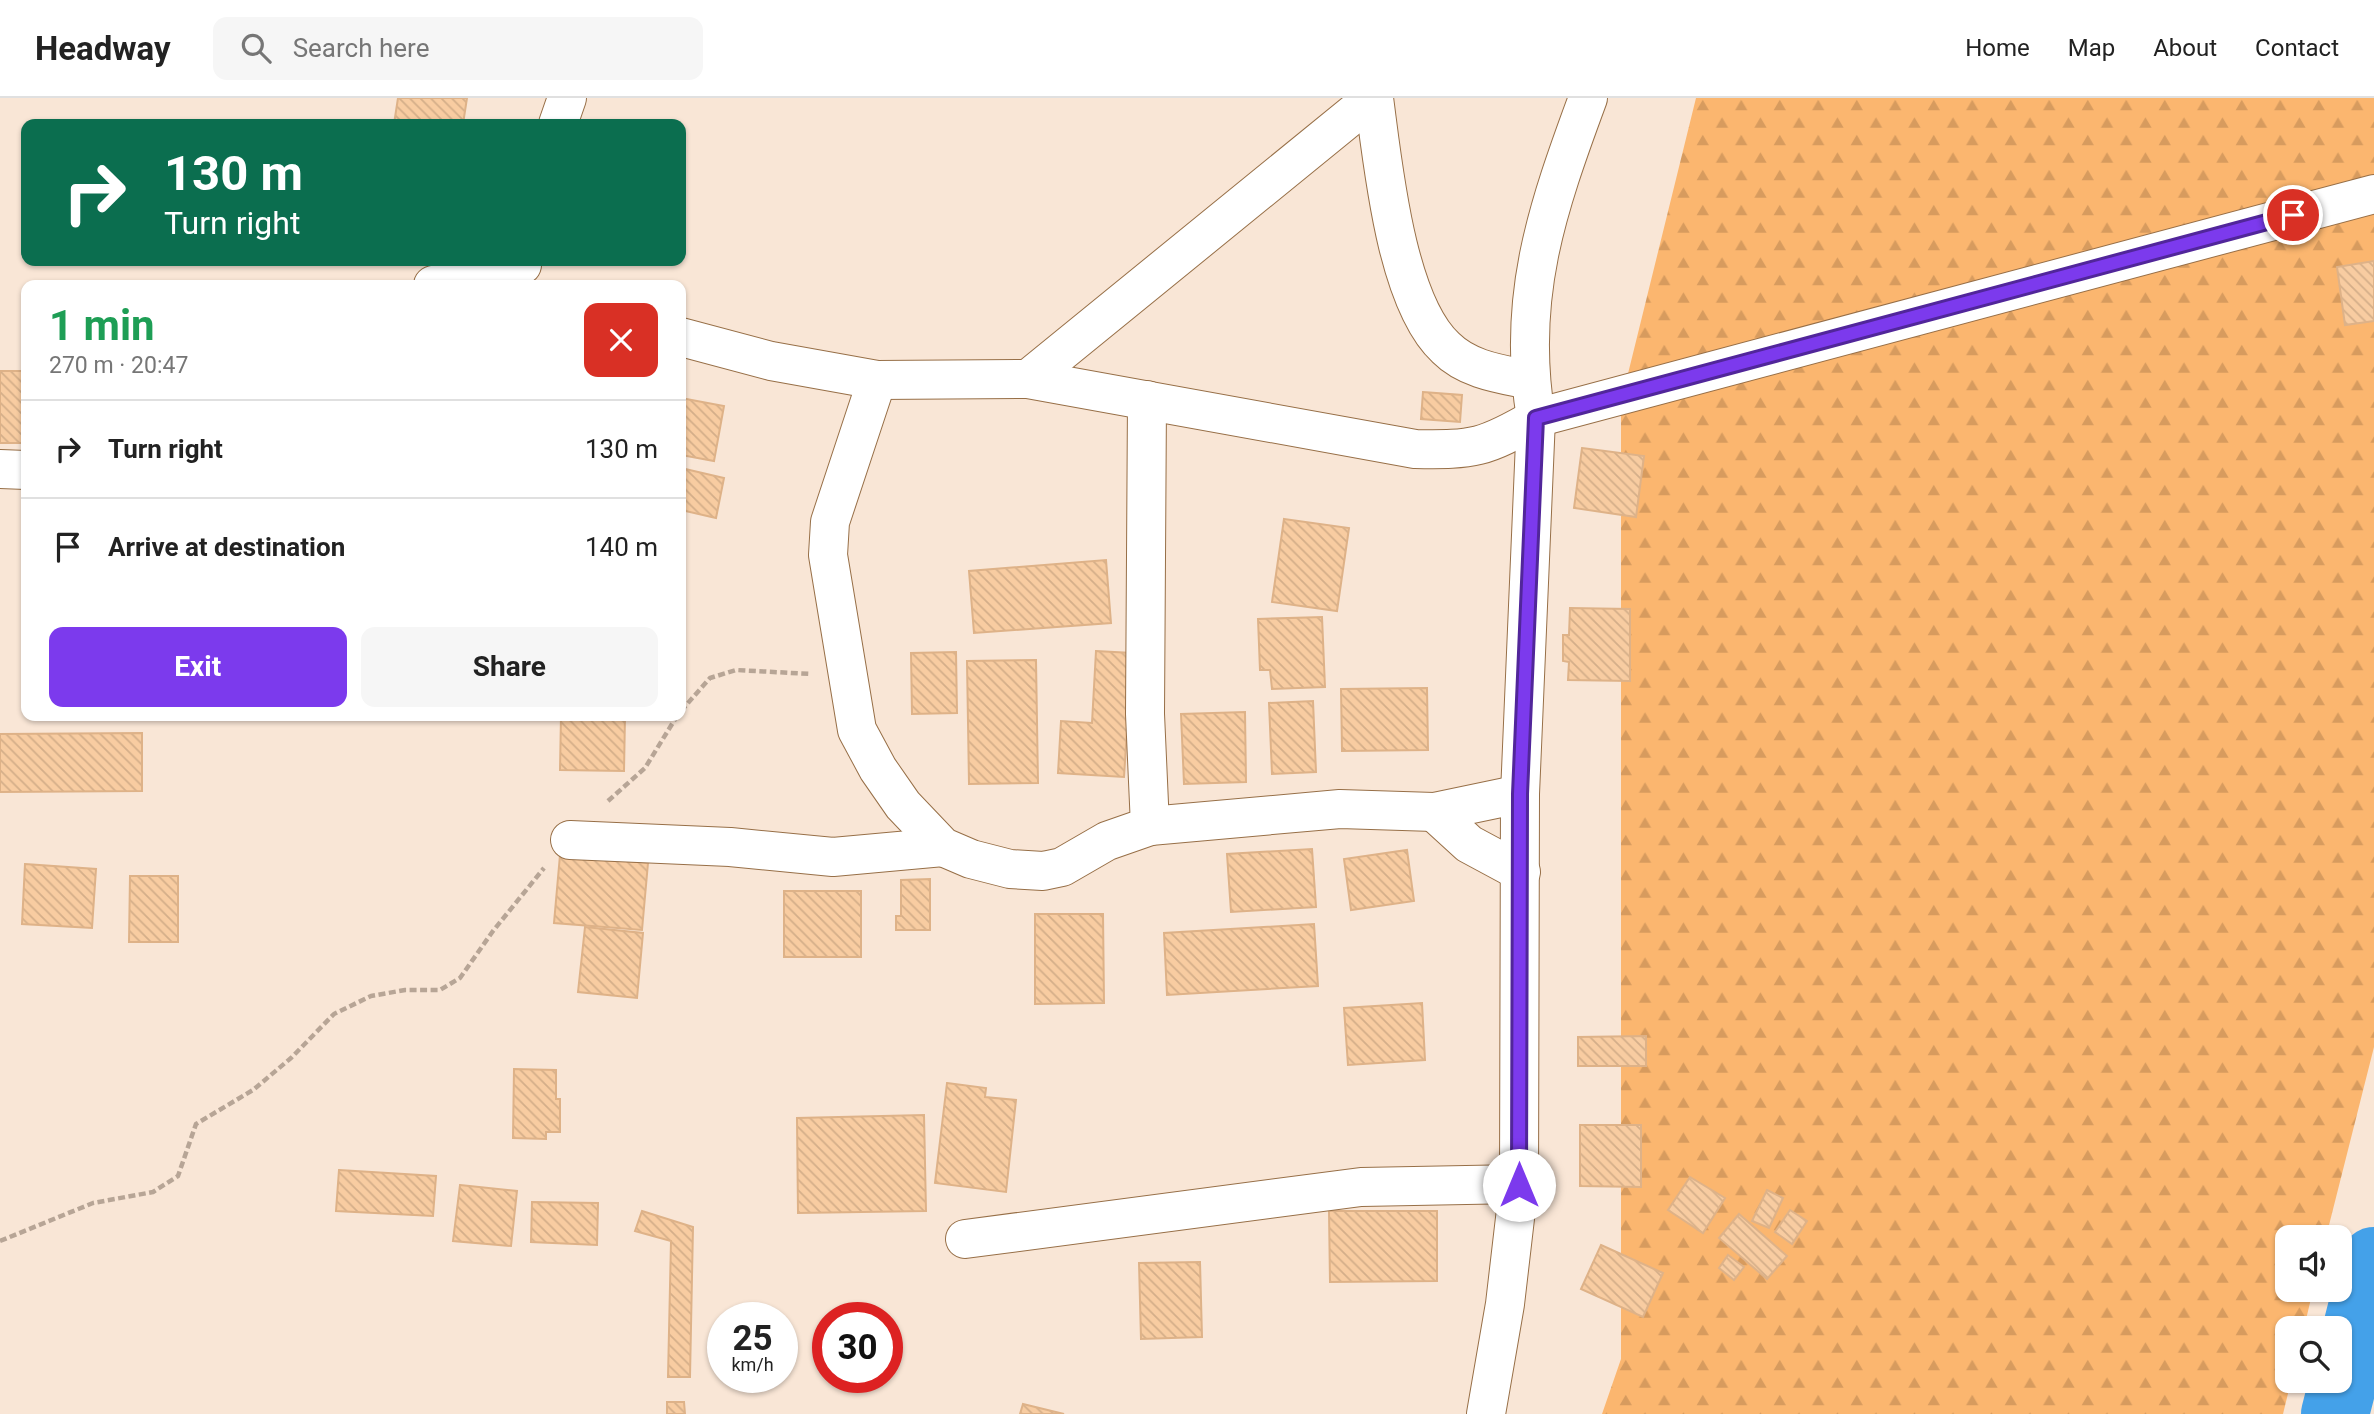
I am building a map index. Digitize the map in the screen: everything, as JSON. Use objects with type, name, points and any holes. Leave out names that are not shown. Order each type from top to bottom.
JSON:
[{"type":"street","points":[[560,119],[567,98]]},
{"type":"street","points":[[1028,379],[1373,98]]},
{"type":"street","points":[[1373,98],[1385,184],[1407,274],[1423,320],[1446,349],[1474,367],[1530,380]]},
{"type":"street","points":[[1486,1414],[1505,1304],[1519,1185],[1520,794],[1536,418],[1530,380],[1528,330],[1532,279],[1556,186],[1588,98]]},
{"type":"street","points":[[686,338],[771,361],[877,380],[1028,379],[1415,449],[1467,450],[1500,439],[1536,418],[2374,194]]},
{"type":"street","points":[[465,280],[529,270]]},
{"type":"street","points":[[877,380],[830,522],[828,555],[846,677],[857,730],[878,769],[903,806],[943,847],[971,859],[1010,869],[1042,871],[1062,867],[1107,842],[1150,826],[1340,809],[1434,812],[1520,794]]},
{"type":"street","points":[[1147,400],[1145,715],[1150,826]]},
{"type":"street","points":[[0,469],[21,470]]},
{"type":"street","points":[[1434,812],[1469,844],[1521,872]]},
{"type":"street","points":[[570,840],[730,847],[833,857],[943,847]]},
{"type":"street","points":[[965,1239],[1361,1187],[1519,1185]]},
{"type":"path","points":[[686,705],[710,678],[736,670],[846,677]]},
{"type":"path","points":[[0,1241],[93,1203],[153,1192],[177,1176],[196,1124],[253,1090],[291,1058],[334,1014],[371,996],[405,990],[440,990],[460,978],[492,932],[570,840],[645,768],[674,721]]},
{"type":"green space","points":[[1696,98],[2374,98],[2374,1047],[2329,1225],[2275,1225],[2275,1302],[2310,1302],[2307,1316],[2275,1316],[2275,1393],[2288,1393],[2283,1414],[1602,1414],[1621,1359],[1621,402]]},
{"type":"building","points":[[398,98],[467,98],[464,119],[395,119]]},
{"type":"building","points":[[2374,261],[2374,321],[2345,325],[2337,267]]},
{"type":"building","points":[[0,371],[21,371],[21,443],[0,443]]},
{"type":"building","points":[[1423,392],[1462,395],[1460,422],[1421,419]]},
{"type":"building","points":[[686,399],[724,406],[714,461],[686,456]]},
{"type":"building","points":[[1582,448],[1644,456],[1636,517],[1574,508]]},
{"type":"building","points":[[686,469],[724,478],[716,518],[686,511]]},
{"type":"building","points":[[1284,519],[1349,528],[1337,611],[1272,602]]},
{"type":"building","points":[[1106,560],[1111,623],[974,633],[969,571]]},
{"type":"building","points":[[1570,608],[1630,609],[1630,681],[1568,680],[1569,662],[1563,661],[1563,635],[1569,635]]},
{"type":"building","points":[[1322,617],[1325,687],[1272,689],[1270,670],[1260,670],[1258,619]]},
{"type":"building","points":[[1096,651],[1132,653],[1124,777],[1058,773],[1061,721],[1092,723]]},
{"type":"building","points":[[956,652],[957,713],[912,714],[911,653]]},
{"type":"building","points":[[1036,660],[1038,783],[969,784],[967,661]]},
{"type":"building","points":[[1427,688],[1428,750],[1342,751],[1341,689]]},
{"type":"building","points":[[1313,701],[1316,772],[1272,774],[1269,703]]},
{"type":"building","points":[[1245,712],[1246,782],[1184,784],[1181,714]]},
{"type":"building","points":[[561,721],[625,721],[624,771],[560,770]]},
{"type":"building","points":[[142,733],[142,791],[0,792],[0,734]]},
{"type":"building","points":[[1312,849],[1316,907],[1231,912],[1227,854]]},
{"type":"building","points":[[1407,850],[1414,901],[1351,910],[1344,859]]},
{"type":"building","points":[[560,855],[648,863],[642,930],[554,923]]},
{"type":"building","points":[[25,864],[96,869],[92,928],[22,924]]},
{"type":"building","points":[[130,876],[178,876],[178,942],[129,942]]},
{"type":"building","points":[[930,879],[930,930],[896,930],[896,916],[901,916],[901,880]]},
{"type":"building","points":[[784,891],[861,891],[861,957],[784,957]]},
{"type":"building","points":[[1035,914],[1103,914],[1104,1003],[1035,1004]]},
{"type":"building","points":[[1314,924],[1318,986],[1167,995],[1164,933]]},
{"type":"building","points":[[585,927],[643,933],[637,998],[578,992]]},
{"type":"building","points":[[1422,1003],[1425,1060],[1348,1065],[1344,1008]]},
{"type":"building","points":[[1646,1036],[1646,1066],[1578,1066],[1578,1037]]},
{"type":"building","points":[[514,1069],[556,1070],[556,1099],[560,1099],[560,1132],[546,1132],[546,1139],[513,1138]]},
{"type":"building","points":[[947,1083],[986,1088],[985,1097],[1016,1100],[1006,1192],[935,1183]]},
{"type":"building","points":[[924,1115],[926,1211],[798,1213],[797,1118]]},
{"type":"building","points":[[1580,1125],[1641,1125],[1641,1187],[1580,1186]]},
{"type":"building","points":[[339,1170],[436,1176],[433,1216],[336,1211]]},
{"type":"building","points":[[1690,1177],[1725,1198],[1703,1233],[1668,1210]]},
{"type":"building","points":[[460,1185],[517,1191],[511,1246],[453,1241]]},
{"type":"building","points":[[1767,1190],[1783,1198],[1769,1228],[1752,1221]]},
{"type":"building","points":[[532,1202],[598,1203],[597,1245],[531,1242]]},
{"type":"building","points":[[1790,1210],[1807,1221],[1792,1244],[1775,1232]]},
{"type":"building","points":[[642,1211],[693,1227],[690,1377],[668,1377],[671,1241],[635,1231]]},
{"type":"building","points":[[1329,1211],[1437,1211],[1437,1281],[1330,1282]]},
{"type":"building","points":[[1739,1214],[1787,1256],[1767,1279],[1719,1238]]},
{"type":"building","points":[[1601,1245],[1663,1273],[1643,1317],[1581,1289]]},
{"type":"building","points":[[1728,1255],[1744,1267],[1734,1280],[1719,1268]]},
{"type":"building","points":[[1200,1262],[1202,1337],[1141,1339],[1139,1263]]},
{"type":"building","points":[[667,1402],[684,1402],[685,1414],[667,1414]]},
{"type":"building","points":[[1023,1404],[1064,1414],[1020,1414]]},
{"type":"waterway","points":[[2335,1414],[2374,1261]]},
{"type":"route","points":[[1519,1185],[1520,794],[1536,418],[2293,215]]}]
